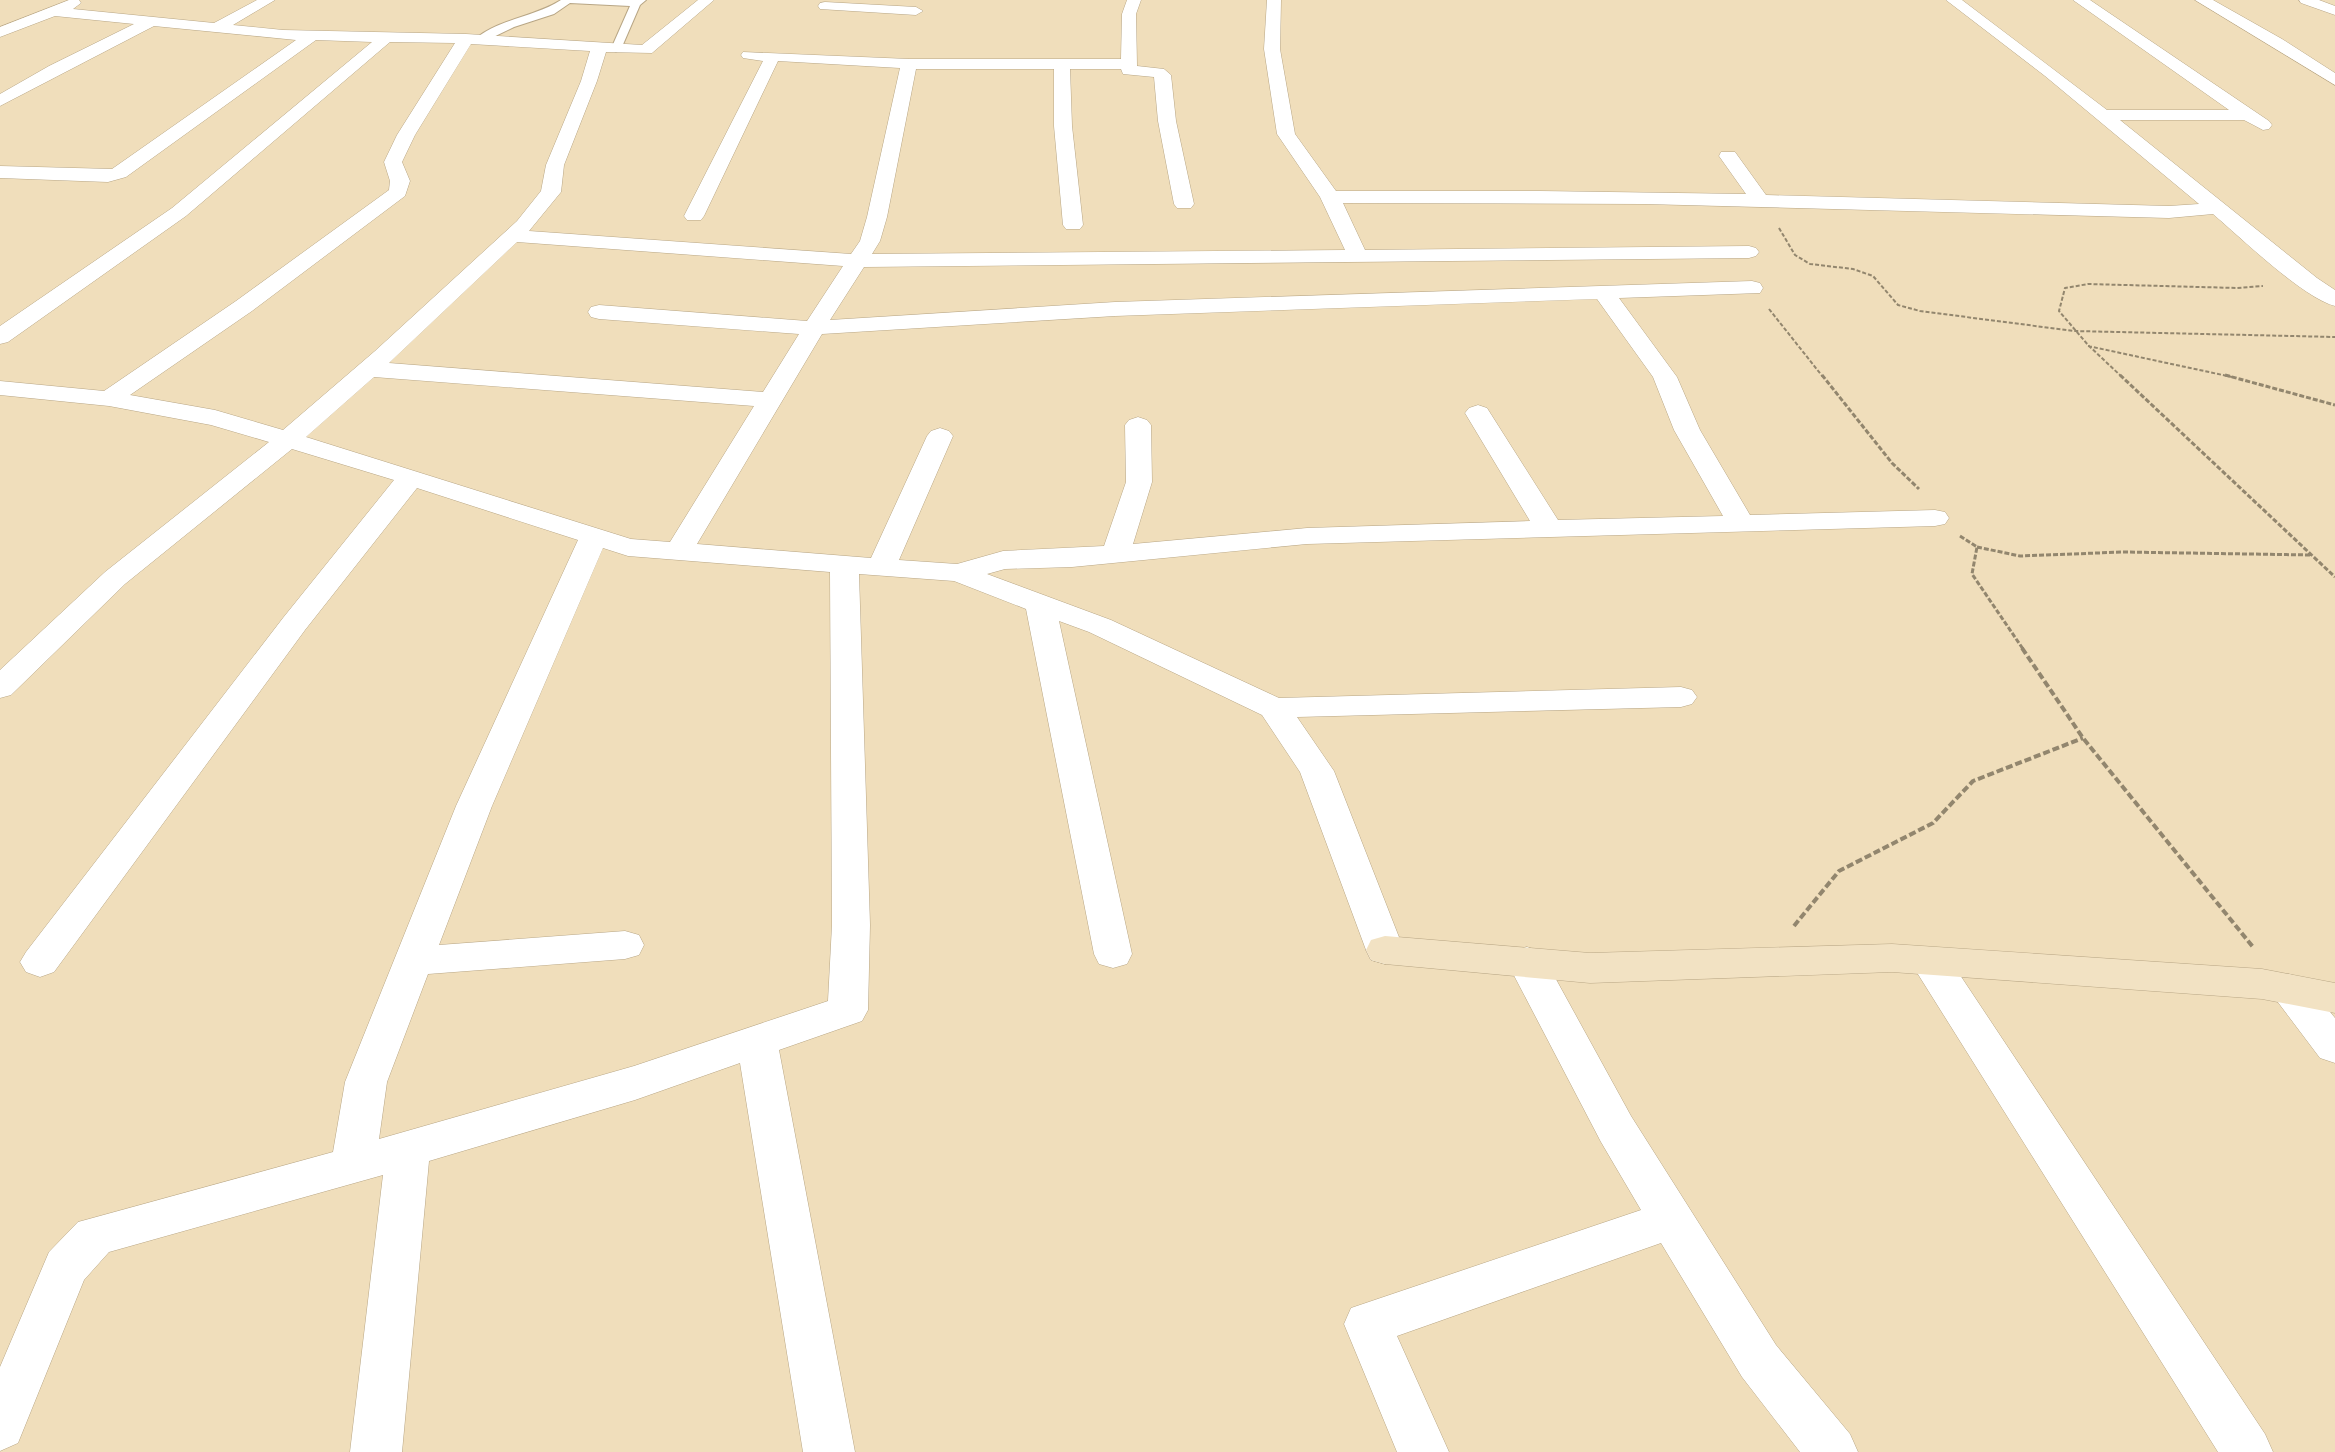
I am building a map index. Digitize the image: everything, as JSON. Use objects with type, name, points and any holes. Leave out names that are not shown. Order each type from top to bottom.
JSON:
[{"type":"street","points":[[0,32],[82,0]]},
{"type":"street","points":[[217,28],[268,0]]},
{"type":"street","points":[[54,11],[150,22],[313,35],[388,36],[646,50],[707,0]]},
{"type":"street","points":[[1134,0],[1129,14],[1129,71],[1158,72],[1163,75],[1167,121],[1184,204]]},
{"type":"street","points":[[1274,0],[1272,49],[1286,134],[1330,197],[1358,256]]},
{"type":"street","points":[[1953,0],[2051,73],[2309,283],[2335,299]]},
{"type":"street","points":[[2080,0],[2264,125]]},
{"type":"street","points":[[2202,0],[2335,80]]},
{"type":"street","points":[[2306,0],[2335,11]]},
{"type":"street","points":[[825,6],[916,11]]},
{"type":"street","points":[[0,101],[55,69],[150,22]]},
{"type":"street","points":[[0,172],[108,176],[119,173],[313,35]]},
{"type":"street","points":[[0,337],[179,212],[388,36]]},
{"type":"street","points":[[109,399],[244,306],[398,192],[400,181],[393,162],[406,135],[472,40]]},
{"type":"street","points":[[0,688],[115,578],[288,439],[513,236],[551,192],[555,165],[589,81],[608,49]]},
{"type":"street","points":[[749,55],[1062,65],[1129,64]]},
{"type":"street","points":[[694,216],[773,56]]},
{"type":"street","points":[[679,551],[813,328],[870,241],[877,217],[900,60]]},
{"type":"street","points":[[1062,65],[1063,126],[1073,225]]},
{"type":"street","points":[[2315,67],[2335,67]]},
{"type":"street","points":[[2103,115],[2248,115]]},
{"type":"street","points":[[1728,156],[1760,200]]},
{"type":"street","points":[[1330,197],[1434,195],[1760,200],[2169,212],[2218,208]]},
{"type":"street","points":[[513,236],[856,261],[1749,252]]},
{"type":"street","points":[[598,312],[813,328],[1115,309],[1752,288]]},
{"type":"street","points":[[1604,293],[1665,377],[1688,430],[1740,522]]},
{"type":"street","points":[[368,369],[769,400]]},
{"type":"street","points":[[5,393],[109,399],[215,418],[411,477],[628,547],[958,573],[1100,626],[1274,708],[1681,697]]},
{"type":"street","points":[[1478,413],[1550,529]]},
{"type":"street","points":[[1116,554],[1138,482],[1138,425]]},
{"type":"street","points":[[882,566],[940,436]]},
{"type":"street","points":[[40,962],[294,624],[411,477]]},
{"type":"street","points":[[958,573],[1003,560],[1116,554],[1307,536],[1935,518]]},
{"type":"street","points":[[353,1165],[366,1082],[474,806],[594,536]]},
{"type":"street","points":[[0,1426],[66,1267],[94,1236],[353,1165],[635,1083],[848,1010],[851,925],[844,563]]},
{"type":"street","points":[[1040,604],[1113,954]]},
{"type":"street","points":[[1274,708],[1317,771],[1385,950],[1590,968],[1892,958],[2262,984],[2335,998]]},
{"type":"street","points":[[414,961],[625,945]]},
{"type":"street","points":[[1930,961],[2247,1452]]},
{"type":"street","points":[[1527,962],[1616,1129],[1759,1361],[1832,1452]]},
{"type":"street","points":[[2288,989],[2335,1047]]},
{"type":"street","points":[[757,1041],[829,1452]]},
{"type":"street","points":[[376,1452],[408,1149]]},
{"type":"street","points":[[1423,1452],[1368,1324],[1672,1220]]},
{"type":"lane","points":[[472,40],[550,12],[568,0],[638,1]]},
{"type":"lane","points":[[608,49],[638,1]]},
{"type":"path","points":[[1760,200],[1795,255],[1810,264],[1854,269],[1873,276],[1898,304],[1920,311],[2074,331],[2335,337]]},
{"type":"path","points":[[2309,283],[2237,288],[2088,284],[2065,288],[2059,311],[2088,345],[2335,577]]},
{"type":"path","points":[[1752,288],[1892,463],[1926,495],[1935,518],[1977,547],[2020,556],[2123,552],[2313,555]]},
{"type":"path","points":[[2088,345],[2229,376],[2335,405]]},
{"type":"path","points":[[1977,547],[1972,574],[2083,738],[2288,989]]},
{"type":"path","points":[[1786,962],[1786,935],[1839,871],[1933,823],[1973,781],[2083,738]]}]
